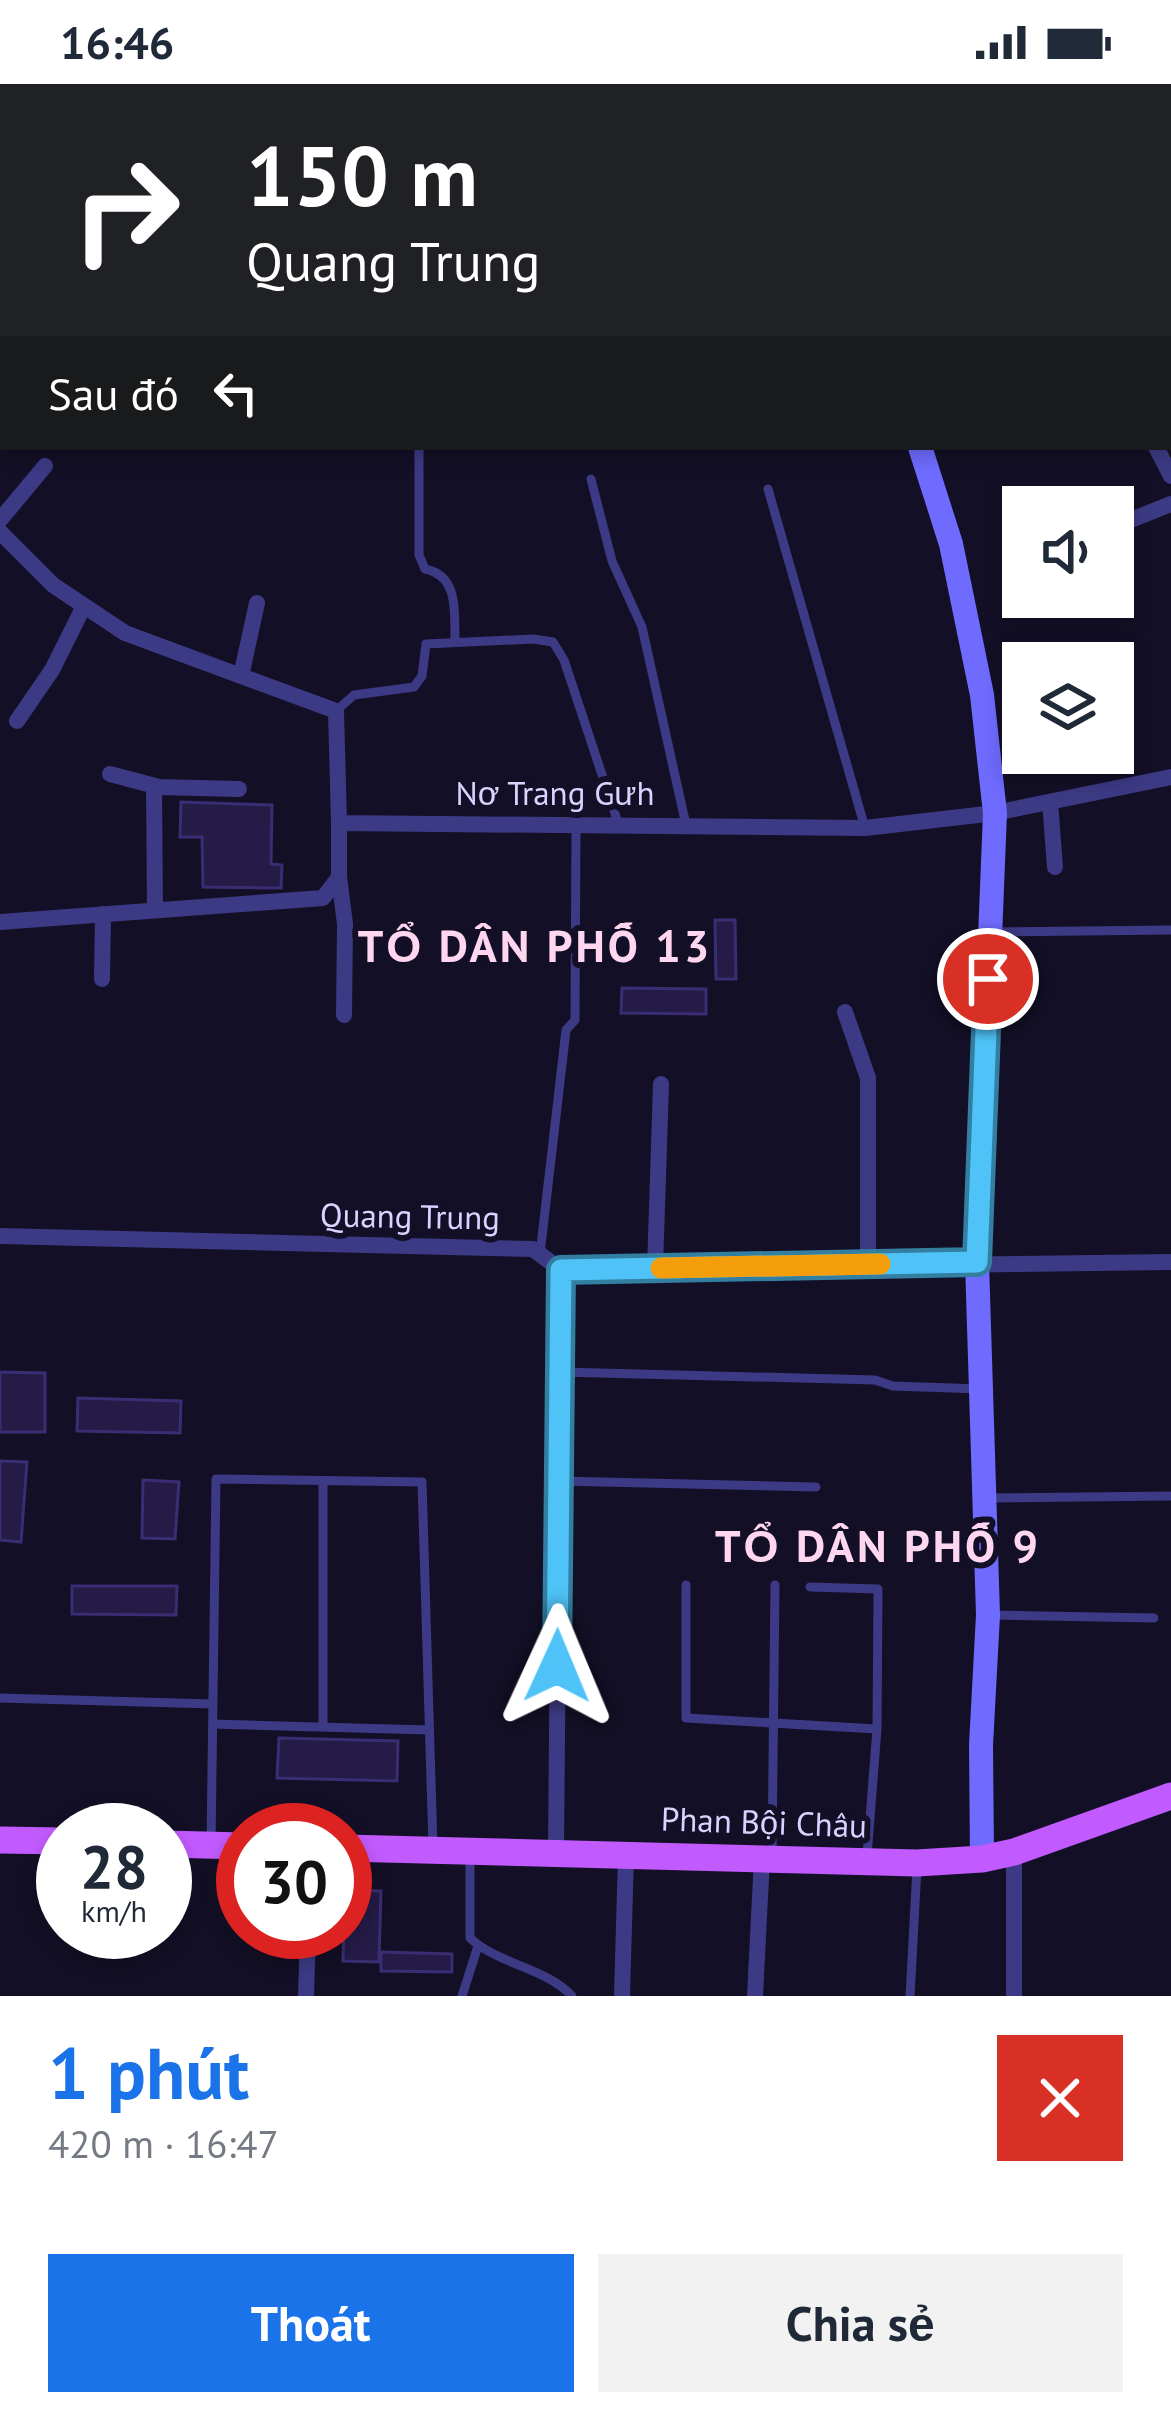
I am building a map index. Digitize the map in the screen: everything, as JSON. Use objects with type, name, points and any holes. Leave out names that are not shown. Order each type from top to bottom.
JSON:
[{"type":"main road","name":"Phan Bội Châu","points":[[372,1847],[917,1863],[982,1859],[1171,1796]]},
{"type":"main road","points":[[0,1840],[36,1841]]},
{"type":"main road","points":[[192,1845],[216,1845]]},
{"type":"street","points":[[921,450],[951,544],[982,695],[995,813],[977,1262],[988,1616],[981,1745],[982,1859]]},
{"type":"street","points":[[0,520],[45,466]]},
{"type":"street","points":[[1134,519],[1171,504]]},
{"type":"street","points":[[0,532],[53,585],[125,633],[336,711],[340,877],[346,923],[344,1015]]},
{"type":"street","points":[[242,676],[256,603]]},
{"type":"street","points":[[17,721],[52,670],[84,606]]},
{"type":"street","points":[[110,774],[154,786],[238,789]]},
{"type":"street","name":"Nơ Trang Gưh","points":[[339,823],[865,828],[995,813],[1171,777]]},
{"type":"street","points":[[154,786],[155,910]]},
{"type":"street","points":[[1050,802],[1055,867]]},
{"type":"street","points":[[0,922],[323,898],[340,877]]},
{"type":"street","points":[[102,979],[103,914]]},
{"type":"street","points":[[845,1012],[868,1078],[868,1264]]},
{"type":"street","points":[[655,1268],[661,1084]]},
{"type":"street","name":"Quang Trung","points":[[0,1236],[533,1249],[561,1270]]},
{"type":"street","points":[[556,1851],[561,1270],[1171,1262]]},
{"type":"street","points":[[1014,1852],[1014,1996]]},
{"type":"street","points":[[622,1996],[626,1854]]},
{"type":"street","points":[[754,1996],[767,1858]]},
{"type":"street","points":[[306,1996],[307,1959]]},
{"type":"lane","points":[[419,450],[419,556],[425,569],[438,572],[452,589],[455,643]]},
{"type":"lane","points":[[591,479],[612,561],[642,627],[686,824]]},
{"type":"lane","points":[[768,489],[865,828]]},
{"type":"lane","points":[[336,711],[354,695],[414,687],[422,676],[426,644],[553,642],[564,660],[618,823]]},
{"type":"lane","points":[[540,1255],[566,1030],[575,1020],[576,822]]},
{"type":"lane","points":[[990,932],[1171,930]]},
{"type":"lane","points":[[560,1372],[875,1380],[893,1386],[981,1389]]},
{"type":"lane","points":[[211,1845],[216,1479],[422,1482],[433,1847]]},
{"type":"lane","points":[[323,1480],[323,1727]]},
{"type":"lane","points":[[559,1481],[816,1486]]},
{"type":"lane","points":[[986,1498],[1171,1496]]},
{"type":"lane","points":[[686,1585],[686,1718],[878,1729]]},
{"type":"lane","points":[[767,1858],[775,1722],[775,1585]]},
{"type":"lane","points":[[810,1587],[878,1588],[878,1729],[867,1861]]},
{"type":"lane","points":[[988,1616],[1154,1618]]},
{"type":"lane","points":[[0,1698],[213,1704]]},
{"type":"lane","points":[[213,1724],[429,1730]]},
{"type":"lane","points":[[470,1848],[470,1938],[549,1978],[572,1996]]},
{"type":"lane","points":[[910,1996],[917,1863]]},
{"type":"lane","points":[[462,1996],[478,1946]]},
{"type":"building","points":[[181,802],[272,805],[271,864],[282,865],[281,888],[203,887],[202,837],[180,837]]},
{"type":"building","points":[[715,920],[735,920],[736,979],[716,979]]},
{"type":"building","points":[[622,988],[706,989],[706,1014],[621,1013]]},
{"type":"building","points":[[0,1372],[45,1373],[45,1432],[0,1432]]},
{"type":"building","points":[[78,1398],[181,1401],[180,1433],[77,1431]]},
{"type":"building","points":[[0,1461],[27,1462],[21,1542],[0,1540]]},
{"type":"building","points":[[143,1480],[179,1482],[175,1539],[142,1538]]},
{"type":"building","points":[[72,1586],[177,1586],[176,1615],[72,1614]]},
{"type":"building","points":[[279,1738],[398,1741],[397,1781],[277,1778]]},
{"type":"building","points":[[372,1891],[381,1891],[379,1962],[343,1961],[372,1959]]},
{"type":"building","points":[[381,1952],[452,1954],[452,1972],[381,1971]]},
{"type":"slow traffic","points":[[661,1268],[880,1264]]},
{"type":"district","name":"TỔ DÂN PHỐ 13","points":[[535,946]]},
{"type":"district","name":"TỔ DÂN PHỐ 9","points":[[878,1546]]},
{"type":"route","points":[[557,1666],[561,1270],[977,1262],[988,979]]}]
